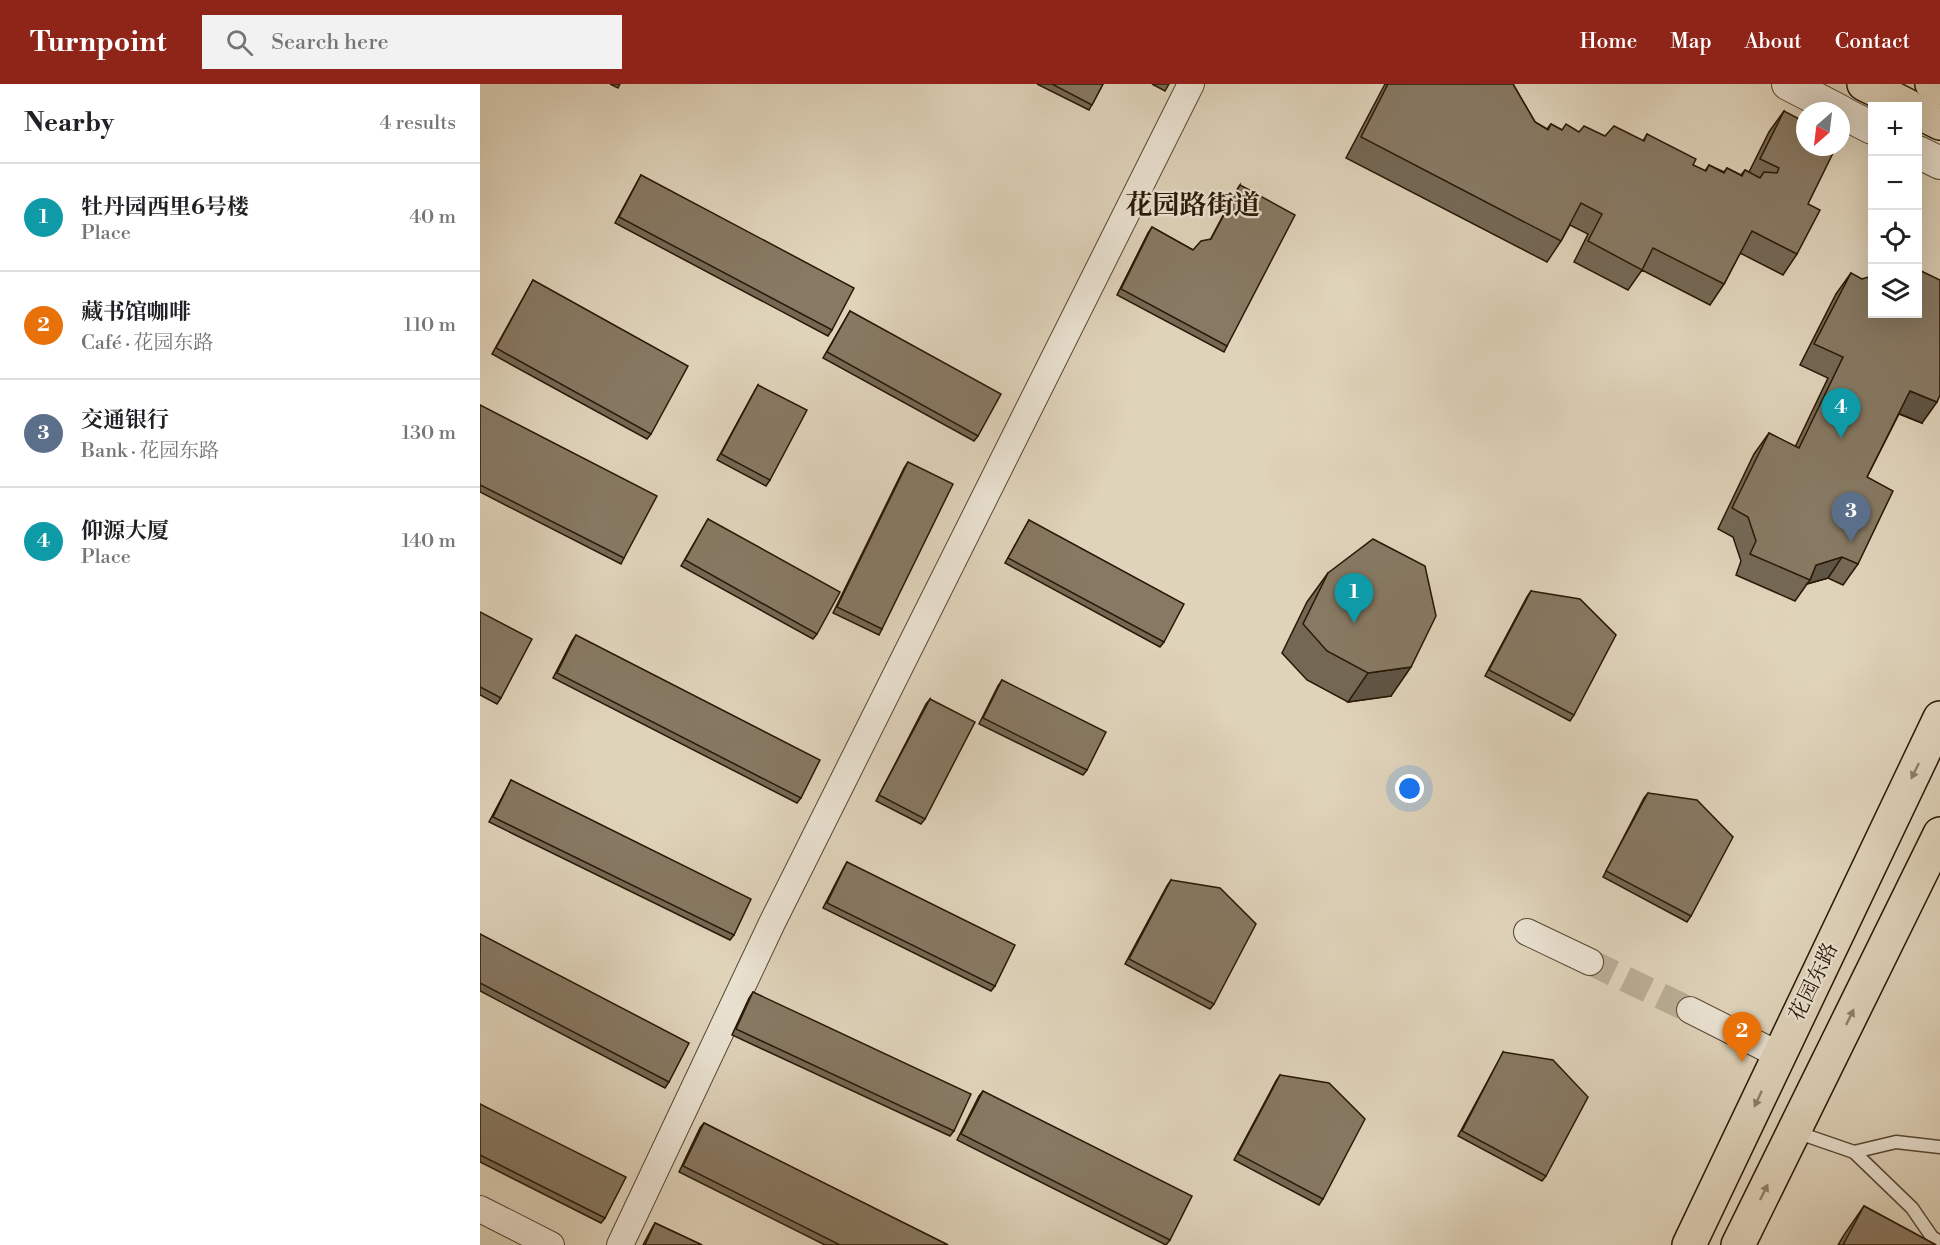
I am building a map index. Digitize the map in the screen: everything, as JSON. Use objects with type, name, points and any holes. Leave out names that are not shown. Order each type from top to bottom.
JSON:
[{"type":"main road","points":[[1864,84],[1900,102]]},
{"type":"main road","points":[[1932,84],[1940,88]]},
{"type":"main road","points":[[1922,114],[1940,123]]},
{"type":"main road","name":"花园东路","points":[[1689,1245],[1940,718]]},
{"type":"main road","points":[[1738,1245],[1940,834]]},
{"type":"street","points":[[620,1245],[772,922],[1191,84]]},
{"type":"street","points":[[1788,84],[1823,102]]},
{"type":"street","points":[[1850,116],[1868,126]]},
{"type":"street","points":[[1922,154],[1940,163]]},
{"type":"street","points":[[1527,932],[1590,962]]},
{"type":"street","points":[[1690,1010],[1779,1055]]},
{"type":"street","points":[[480,1209],[551,1245]]},
{"type":"lane","points":[[1794,1131],[1854,1152],[1911,1208],[1932,1237],[1940,1242]]},
{"type":"lane","points":[[1854,1152],[1896,1142],[1940,1147]]},
{"type":"building","points":[[1052,84],[1103,84],[1092,105]]},
{"type":"building","points":[[1388,84],[1513,84],[1535,122],[1548,130],[1551,124],[1562,130],[1566,124],[1579,132],[1584,126],[1605,136],[1614,126],[1644,141],[1647,134],[1696,159],[1693,165],[1706,171],[1709,165],[1724,173],[1727,168],[1742,176],[1745,170],[1760,178],[1764,172],[1777,173],[1779,168],[1760,159],[1784,111],[1796,117],[1796,156],[1832,156],[1808,204],[1820,210],[1797,254],[1752,231],[1724,284],[1653,248],[1642,270],[1588,241],[1602,214],[1581,203],[1561,241],[1361,137]]},
{"type":"building","points":[[641,175],[854,288],[832,330],[619,217]]},
{"type":"building","points":[[1240,185],[1295,215],[1227,346],[1121,289],[1152,227],[1193,250],[1201,241],[1211,239]]},
{"type":"building","points":[[1922,271],[1940,280],[1940,395],[1937,402],[1910,391],[1867,477],[1893,491],[1858,564],[1842,557],[1816,565],[1810,580],[1750,554],[1756,541],[1748,517],[1732,508],[1769,433],[1799,448],[1843,357],[1814,344],[1851,273],[1862,279],[1868,277],[1868,318],[1922,318]]},
{"type":"building","points":[[533,280],[688,366],[651,434],[496,348]]},
{"type":"building","points":[[850,311],[1001,394],[978,436],[827,352]]},
{"type":"building","points":[[758,385],[807,410],[770,480],[721,454]]},
{"type":"building","points":[[480,405],[657,496],[624,558],[480,485]]},
{"type":"building","points":[[908,462],[953,484],[882,629],[837,607]]},
{"type":"building","points":[[708,519],[840,592],[817,634],[685,560]]},
{"type":"building","points":[[1029,520],[1184,604],[1164,642],[1008,558]]},
{"type":"building","points":[[1373,539],[1425,566],[1436,616],[1411,667],[1368,673],[1327,651],[1303,624],[1328,573]]},
{"type":"building","points":[[1531,591],[1580,599],[1616,635],[1574,715],[1489,670]]},
{"type":"building","points":[[480,612],[532,639],[501,698],[480,687]]},
{"type":"building","points":[[576,635],[820,760],[801,798],[557,673]]},
{"type":"building","points":[[1002,680],[1106,732],[1087,770],[983,718]]},
{"type":"building","points":[[930,699],[975,722],[925,819],[879,795]]},
{"type":"building","points":[[511,780],[751,899],[734,935],[493,817]]},
{"type":"building","points":[[1648,793],[1697,800],[1733,837],[1691,916],[1606,871]]},
{"type":"building","points":[[847,862],[1015,945],[995,986],[827,903]]},
{"type":"building","points":[[1171,880],[1220,888],[1256,924],[1214,1004],[1129,959]]},
{"type":"building","points":[[480,934],[689,1043],[669,1082],[480,983]]},
{"type":"building","points":[[753,992],[971,1094],[954,1131],[736,1029]]},
{"type":"building","points":[[1503,1052],[1553,1060],[1588,1097],[1546,1176],[1462,1131]]},
{"type":"building","points":[[1280,1075],[1329,1083],[1365,1119],[1323,1199],[1238,1154]]},
{"type":"building","points":[[983,1091],[1192,1196],[1170,1240],[961,1134]]},
{"type":"building","points":[[480,1104],[626,1177],[605,1218],[480,1155]]},
{"type":"building","points":[[704,1123],[948,1245],[840,1245],[683,1166]]},
{"type":"building","points":[[1864,1206],[1936,1245],[1843,1245]]},
{"type":"building","points":[[655,1223],[702,1245],[645,1245]]},
{"type":"tunnel","points":[[1590,962],[1690,1010]]},
{"type":"place","name":"仰源大厦","points":[[1841,438]]},
{"type":"place","name":"交通银行","points":[[1851,542]]},
{"type":"place","name":"牡丹园西里6号楼","points":[[1354,623]]},
{"type":"place","name":"藏书馆咖啡","points":[[1742,1062]]},
{"type":"district","name":"花园路街道","points":[[1193,206]]}]
